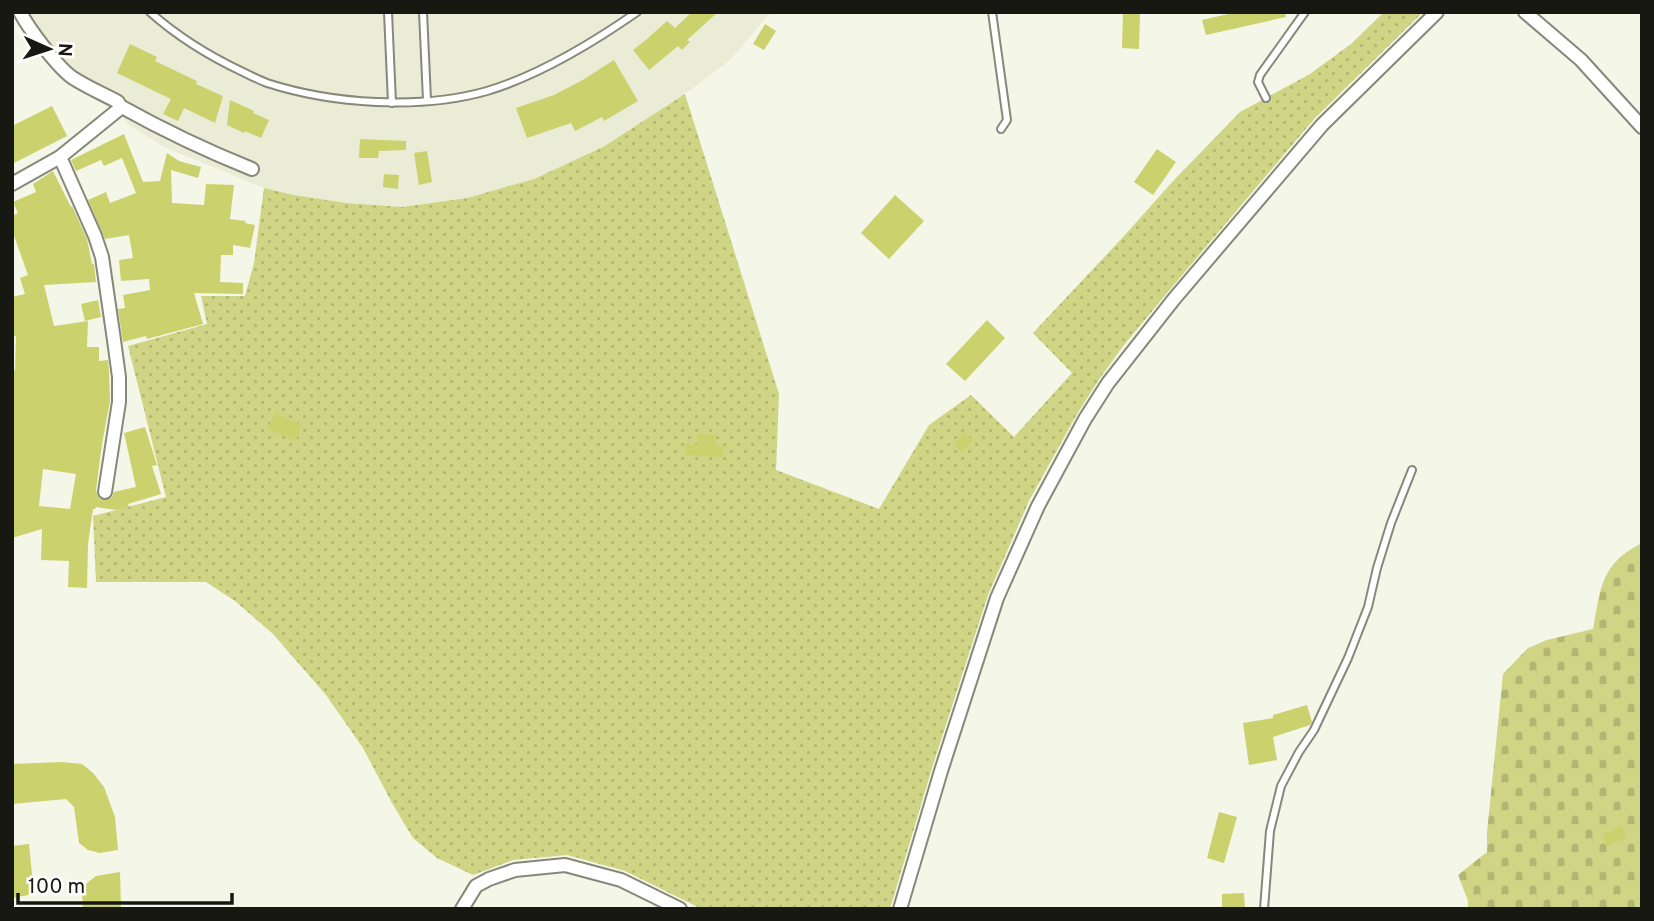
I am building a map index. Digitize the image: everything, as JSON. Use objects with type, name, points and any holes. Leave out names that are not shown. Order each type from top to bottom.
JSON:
[{"type":"street","points":[[20,12],[46,50],[71,77],[154,125],[252,169]]},
{"type":"street","points":[[900,909],[997,598],[1038,506],[1085,419],[1124,362],[1174,299],[1322,125],[1437,12]]},
{"type":"street","points":[[1525,12],[1581,60],[1642,127]]},
{"type":"street","points":[[12,184],[60,157],[120,106]]},
{"type":"street","points":[[60,157],[102,257],[119,377],[119,402],[104,492]]},
{"type":"street","points":[[462,909],[476,886],[489,879],[515,870],[565,865],[621,880],[680,909]]},
{"type":"lane","points":[[150,12],[169,29],[215,59],[266,83],[321,96],[379,103],[427,100],[486,91],[525,77],[596,40],[636,12]]},
{"type":"lane","points":[[388,12],[392,103]]},
{"type":"lane","points":[[422,12],[427,100]]},
{"type":"lane","points":[[618,12],[625,20]]},
{"type":"lane","points":[[992,12],[1007,120],[1002,129]]},
{"type":"lane","points":[[1266,98],[1258,82],[1261,75],[1305,12]]},
{"type":"lane","points":[[1264,909],[1270,831],[1282,786],[1299,752],[1314,730],[1348,658],[1367,607],[1391,523],[1412,470]]},
{"type":"shaded area","points":[[20,12],[771,12],[730,60],[685,94],[603,147],[534,179],[467,198],[402,207],[346,203],[264,188],[164,147],[128,124],[118,110],[120,106],[71,77]]},
{"type":"green space","points":[[1384,12],[1423,12],[1315,118],[1124,345],[1077,414],[1029,501],[988,595],[890,909],[702,909],[625,871],[567,855],[513,860],[473,875],[437,858],[413,838],[363,748],[326,695],[273,634],[235,601],[206,582],[96,582],[93,516],[166,497],[128,346],[207,324],[201,296],[245,296],[254,263],[264,188],[346,203],[402,207],[467,198],[534,179],[603,147],[685,94],[779,394],[776,470],[879,509],[929,425],[971,395],[1014,437],[1072,373],[1033,333],[1240,112],[1310,74],[1351,44]]},
{"type":"green space","points":[[1642,543],[1642,909],[1468,909],[1468,901],[1458,875],[1487,852],[1503,674],[1528,648],[1547,640],[1593,629],[1601,589],[1610,569],[1628,551]]},
{"type":"building","points":[[692,12],[718,12],[687,40],[690,42],[682,50],[678,46],[649,70],[633,50],[667,21],[675,28]]},
{"type":"building","points":[[1123,12],[1140,12],[1139,49],[1122,48]]},
{"type":"building","points":[[1237,12],[1285,12],[1286,17],[1206,35],[1202,20]]},
{"type":"building","points":[[765,24],[776,31],[764,50],[753,44]]},
{"type":"building","points":[[130,44],[157,57],[155,61],[197,81],[196,84],[223,96],[215,123],[184,108],[178,121],[163,114],[171,99],[117,73]]},
{"type":"building","points":[[614,60],[638,101],[604,121],[602,117],[575,131],[571,123],[527,138],[516,108],[554,95]]},
{"type":"building","points":[[230,100],[269,120],[261,138],[227,125]]},
{"type":"building","points":[[52,106],[67,136],[12,164],[12,126]]},
{"type":"building","points":[[124,134],[143,182],[160,181],[167,153],[179,161],[201,167],[198,178],[171,170],[172,203],[204,205],[206,184],[234,185],[230,219],[255,225],[250,248],[233,245],[233,255],[221,255],[220,282],[243,283],[243,294],[194,293],[203,324],[147,339],[146,336],[123,342],[118,309],[125,308],[123,295],[150,290],[149,279],[121,281],[119,260],[133,258],[129,235],[105,239],[88,200],[106,192],[110,203],[136,193],[122,158],[104,166],[101,160],[76,171],[71,160]]},
{"type":"building","points":[[360,139],[406,141],[406,150],[379,151],[378,158],[359,158]]},
{"type":"building","points":[[1157,149],[1176,162],[1153,195],[1134,182]]},
{"type":"building","points":[[427,151],[432,182],[419,185],[414,153]]},
{"type":"building","points":[[53,171],[87,239],[94,264],[96,282],[44,285],[54,326],[88,321],[87,347],[99,347],[99,361],[108,360],[110,401],[97,494],[100,499],[107,500],[114,492],[136,487],[124,433],[145,427],[157,465],[152,466],[161,494],[116,510],[96,507],[93,509],[88,544],[87,588],[68,587],[69,561],[41,560],[42,529],[12,538],[12,383],[16,336],[12,337],[12,297],[25,294],[20,278],[28,275],[12,230],[12,216],[18,213],[13,202],[36,192],[33,184]],"holes":[[[43,469],[76,474],[70,509],[39,506]]]},
{"type":"building","points":[[384,174],[399,175],[398,189],[383,187]]},
{"type":"building","points":[[895,195],[924,221],[889,259],[861,233]]},
{"type":"building","points":[[98,300],[101,317],[85,321],[81,304]]},
{"type":"building","points":[[987,320],[1005,338],[965,381],[946,364]]},
{"type":"building","points":[[275,413],[302,425],[296,441],[267,429]]},
{"type":"building","points":[[964,432],[973,440],[963,452],[953,445]]},
{"type":"building","points":[[698,434],[716,435],[715,446],[724,446],[723,457],[685,455],[686,444],[697,445]]},
{"type":"building","points":[[1307,705],[1312,722],[1310,725],[1273,737],[1277,760],[1249,765],[1243,723],[1273,718],[1273,715]]},
{"type":"building","points":[[12,764],[82,764],[104,787],[115,817],[118,850],[100,853],[88,850],[79,843],[74,807],[66,799],[12,804]]},
{"type":"building","points":[[1219,812],[1237,817],[1224,863],[1207,858]]},
{"type":"building","points":[[1621,826],[1627,838],[1607,846],[1602,835]]},
{"type":"building","points":[[29,844],[34,894],[12,898],[12,846]]},
{"type":"building","points":[[120,872],[121,909],[83,909],[82,891],[87,883],[96,876]]},
{"type":"building","points":[[1244,893],[1245,909],[1222,909],[1222,894]]}]
